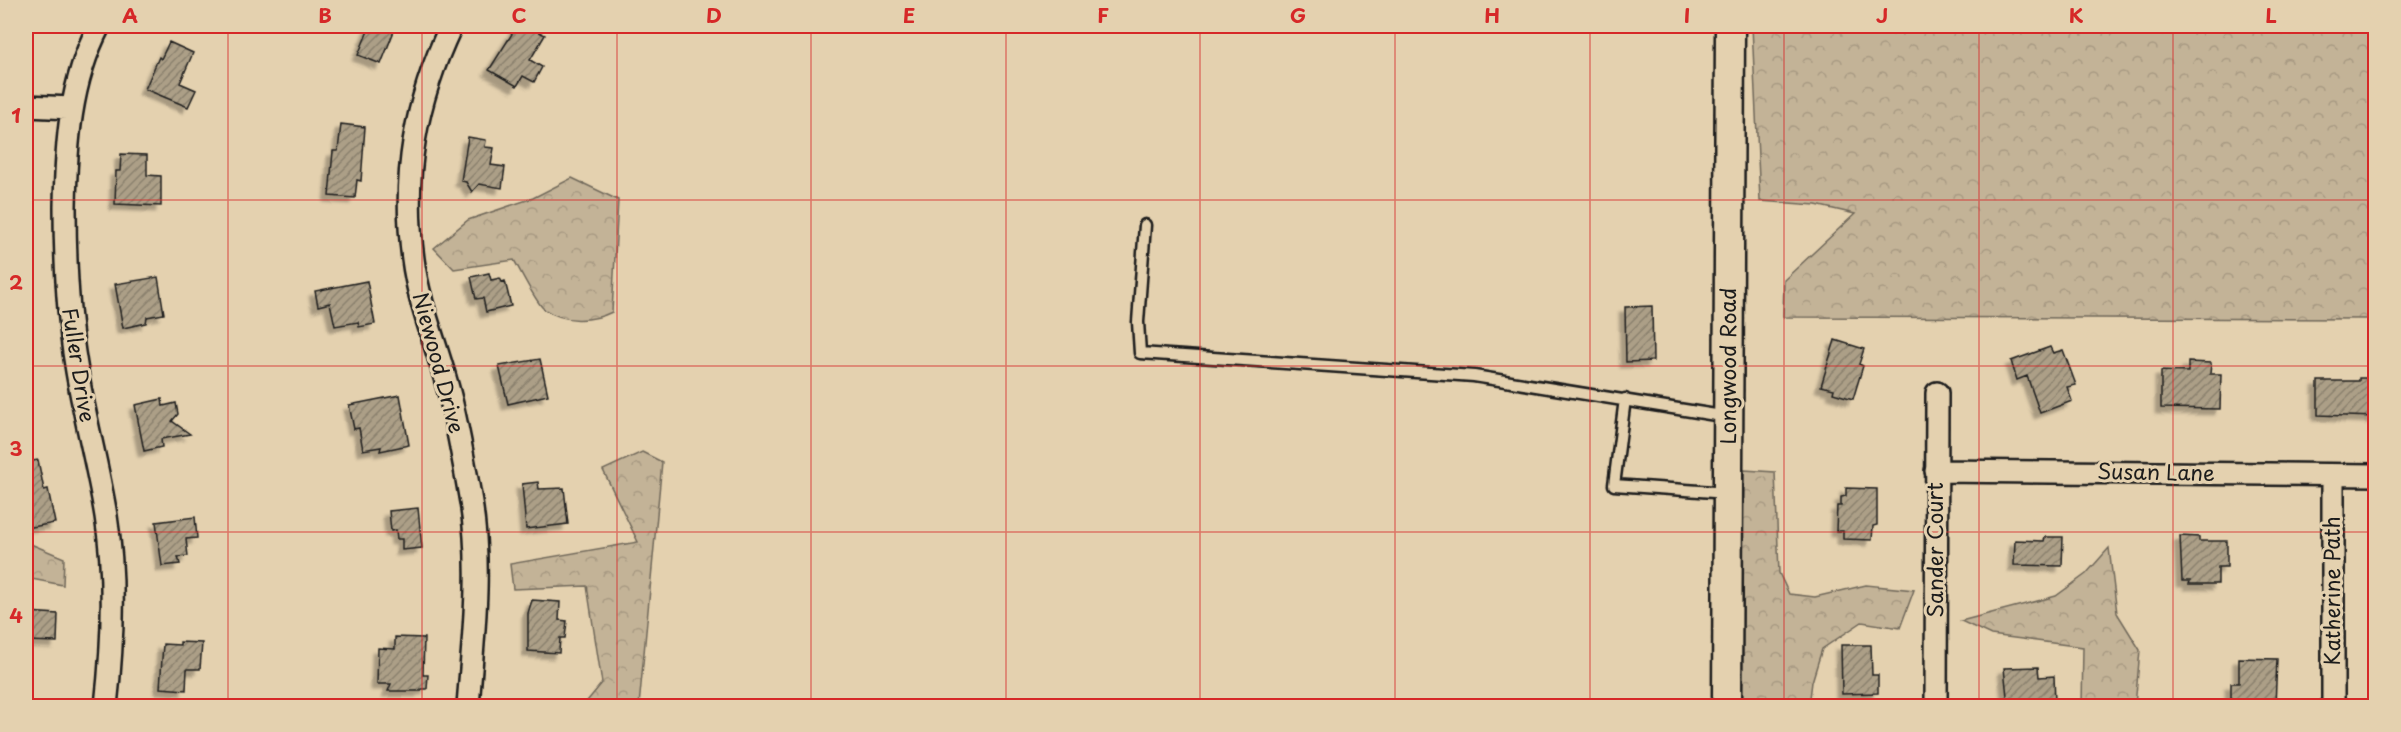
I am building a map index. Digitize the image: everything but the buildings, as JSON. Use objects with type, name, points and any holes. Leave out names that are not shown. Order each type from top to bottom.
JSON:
[{"type":"main road","name":"Longwood Road","points":[[1727,706],[1730,26]]},
{"type":"street","name":"Fuller Drive","points":[[99,26],[81,69],[72,108],[66,161],[67,298],[76,365],[106,518],[112,586],[111,663],[106,706]]},
{"type":"street","name":"Niewood Drive","points":[[451,26],[436,57],[422,99],[412,146],[408,204],[415,270],[421,299],[451,399],[471,505],[475,608],[468,706]]},
{"type":"street","points":[[26,106],[72,108]]},
{"type":"street","name":"Sander Court","points":[[1936,706],[1937,393]]},
{"type":"street","name":"Susan Lane","points":[[1936,471],[2376,475]]},
{"type":"street","name":"Katherine Path","points":[[2332,706],[2333,475]]},
{"type":"lane","points":[[1145,225],[1138,322],[1140,353],[1474,376],[1729,417]]},
{"type":"lane","points":[[1625,399],[1614,485],[1728,493]]},
{"type":"green space","points":[[1752,26],[2375,26],[2375,319],[1783,317],[1784,280],[1855,214],[1816,205],[1760,201]]},
{"type":"green space","points":[[572,178],[618,200],[612,312],[596,318],[578,320],[560,317],[541,306],[514,260],[454,269],[434,248],[468,220],[533,198]]},
{"type":"green space","points":[[642,452],[662,462],[639,706],[583,706],[602,683],[587,586],[513,589],[510,564],[638,542],[603,470]]},
{"type":"green space","points":[[1744,470],[1775,472],[1779,573],[1789,594],[1815,597],[1866,585],[1914,590],[1900,628],[1862,622],[1822,649],[1812,682],[1809,706],[1740,706]]},
{"type":"green space","points":[[26,542],[64,558],[63,585],[26,578]]},
{"type":"green space","points":[[2109,548],[2117,613],[2140,650],[2135,706],[2082,706],[2083,647],[1991,635],[1961,621],[2056,596],[2086,574]]}]
